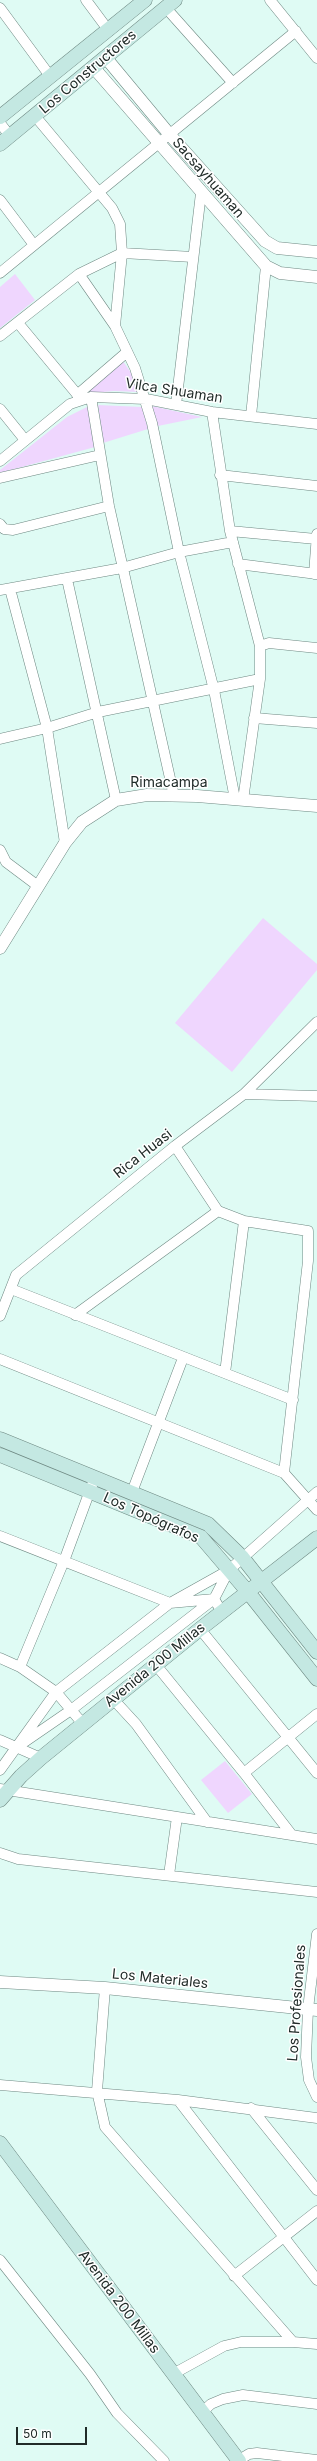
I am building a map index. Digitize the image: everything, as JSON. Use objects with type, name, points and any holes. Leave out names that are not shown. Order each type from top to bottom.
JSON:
[{"type":"main road","name":"Los Constructores","points":[[0,117],[50,76],[109,31],[145,0]]},
{"type":"main road","name":"Los Constructores","points":[[5,140],[170,4]]},
{"type":"main road","name":"Los Topógrafos","points":[[0,1439],[208,1524],[242,1557],[260,1583],[317,1652]]},
{"type":"main road","name":"Los Topógrafos","points":[[0,1455],[201,1537],[248,1592],[317,1679]]},
{"type":"main road","name":"Avenida 200 Millas","points":[[2,1793],[41,1758],[200,1629],[314,1543]]},
{"type":"main road","name":"Avenida 200 Millas","points":[[0,2143],[201,2413],[239,2461]]},
{"type":"street","points":[[86,0],[109,31]]},
{"type":"street","points":[[270,0],[315,51]]},
{"type":"street","points":[[170,4],[233,83]]},
{"type":"street","points":[[0,8],[50,76]]},
{"type":"street","points":[[0,273],[296,31]]},
{"type":"street","points":[[106,58],[170,135],[265,241],[278,248],[317,252]]},
{"type":"street","name":"Sacsayhuaman","points":[[94,68],[266,266],[280,273],[317,277]]},
{"type":"street","points":[[35,116],[112,208],[120,224],[122,253],[115,326]]},
{"type":"street","points":[[0,122],[5,140]]},
{"type":"street","points":[[176,405],[201,193]]},
{"type":"street","points":[[0,200],[34,245]]},
{"type":"street","points":[[0,336],[79,274],[122,253],[194,257]]},
{"type":"street","points":[[251,416],[266,266]]},
{"type":"street","points":[[79,274],[115,326],[146,399],[179,552],[214,690],[239,800]]},
{"type":"street","points":[[18,323],[79,397],[127,352]]},
{"type":"street","name":"Vilca Shuaman","points":[[0,461],[79,397],[146,399],[212,412],[317,424]]},
{"type":"street","points":[[91,397],[109,506],[174,796]]},
{"type":"street","points":[[0,409],[25,440]]},
{"type":"street","points":[[212,412],[220,475],[230,531],[260,646],[260,679],[239,800]]},
{"type":"street","points":[[0,478],[100,455]]},
{"type":"street","points":[[220,475],[317,486]]},
{"type":"street","points":[[0,524],[4,529],[13,530],[109,506]]},
{"type":"street","points":[[230,531],[317,536],[316,574],[238,564]]},
{"type":"street","points":[[65,844],[46,728],[5,589],[68,579],[122,568],[179,552],[233,542]]},
{"type":"street","points":[[68,579],[116,800]]},
{"type":"street","points":[[260,646],[269,643],[317,648]]},
{"type":"street","points":[[0,739],[46,728],[98,712],[214,690],[260,679]]},
{"type":"street","points":[[254,718],[317,723]]},
{"type":"street","name":"Rimacampa","points":[[0,948],[65,844],[82,822],[116,800],[147,795],[317,806]]},
{"type":"street","points":[[0,850],[6,862],[38,886]]},
{"type":"street","name":"Rica Huasi","points":[[0,1316],[16,1275],[44,1250],[175,1146],[244,1094],[317,1022]]},
{"type":"street","points":[[244,1094],[317,1096]]},
{"type":"street","points":[[175,1146],[218,1211],[244,1221],[308,1231],[308,1262],[284,1473]]},
{"type":"street","points":[[75,1315],[218,1211]]},
{"type":"street","points":[[225,1373],[244,1221]]},
{"type":"street","points":[[308,1262],[317,1250]]},
{"type":"street","points":[[11,1289],[182,1358],[293,1400]]},
{"type":"street","points":[[132,1492],[182,1358]]},
{"type":"street","points":[[0,1359],[158,1421],[284,1473],[317,1510]]},
{"type":"street","points":[[20,1667],[64,1561],[95,1477]]},
{"type":"street","points":[[0,1770],[56,1692],[170,1603],[229,1570],[307,1499],[317,1492]]},
{"type":"street","points":[[0,1536],[170,1603],[214,1599]]},
{"type":"street","points":[[16,1747],[71,1710],[214,1599],[229,1570]]},
{"type":"street","points":[[214,1599],[222,1612]]},
{"type":"street","points":[[200,1629],[317,1773]]},
{"type":"street","points":[[0,1658],[20,1667],[56,1692],[83,1724]]},
{"type":"street","points":[[156,1665],[244,1773],[292,1835]]},
{"type":"street","points":[[113,1699],[136,1724],[207,1822]]},
{"type":"street","points":[[244,1773],[317,1714]]},
{"type":"street","points":[[0,1740],[41,1758]]},
{"type":"street","points":[[2,1793],[177,1817],[317,1839]]},
{"type":"street","points":[[169,1875],[177,1817]]},
{"type":"street","points":[[0,1853],[18,1858],[317,1892]]},
{"type":"street","name":"Los Profesionales","points":[[317,1934],[313,2010],[306,2070],[317,2097]]},
{"type":"street","name":"Los Materiales","points":[[0,1982],[106,1988],[313,2010]]},
{"type":"street","points":[[106,1988],[97,2092],[105,2127],[293,2342]]},
{"type":"street","points":[[0,2085],[178,2100],[251,2108],[317,2118]]},
{"type":"street","points":[[178,2100],[317,2280]]},
{"type":"street","points":[[251,2108],[317,2190]]},
{"type":"street","points":[[234,2276],[317,2211]]},
{"type":"street","points":[[0,2260],[90,2374],[117,2413],[164,2461]]},
{"type":"street","points":[[173,2374],[224,2346],[241,2342],[293,2342],[317,2344]]},
{"type":"street","points":[[201,2413],[211,2404],[223,2399],[243,2395],[317,2404]]},
{"type":"street","points":[[239,2461],[249,2454],[257,2453],[317,2460]]},
{"type":"shaded area","points":[[15,274],[35,300],[0,328],[0,287]]},
{"type":"shaded area","points":[[122,360],[132,374],[139,392],[114,391],[82,394]]},
{"type":"shaded area","points":[[98,405],[142,407],[148,429],[103,443]]},
{"type":"shaded area","points":[[89,406],[95,447],[0,473],[0,470],[67,417]]},
{"type":"shaded area","points":[[152,406],[202,417],[158,426]]},
{"type":"shaded area","points":[[263,918],[317,964],[317,970],[232,1072],[175,1023]]},
{"type":"shaded area","points":[[225,1761],[252,1794],[228,1813],[201,1780]]}]
